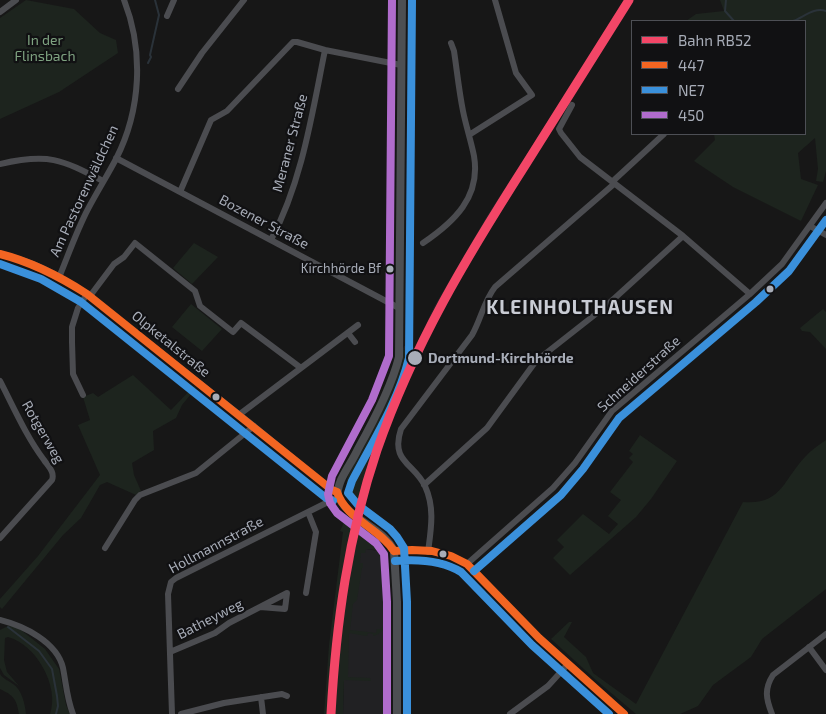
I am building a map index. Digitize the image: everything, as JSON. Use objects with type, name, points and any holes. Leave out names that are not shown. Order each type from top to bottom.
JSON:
[{"type":"main road","points":[[397,714],[397,602],[394,552],[380,534],[351,512],[338,494],[342,479],[369,430],[397,364],[400,342],[402,0]]},
{"type":"street","points":[[0,12],[16,0]]},
{"type":"street","name":"Am Pastorenwäldchen","points":[[60,275],[78,230],[116,158],[131,115],[136,85],[137,51],[133,27],[124,0]]},
{"type":"street","points":[[167,16],[174,0]]},
{"type":"street","points":[[178,89],[202,52],[244,0]]},
{"type":"street","points":[[469,135],[532,96],[516,73],[494,0]]},
{"type":"street","points":[[180,192],[211,120],[227,111],[293,42],[401,65]]},
{"type":"street","points":[[423,243],[457,217],[471,190],[474,175],[474,158],[463,112],[454,51],[451,43]]},
{"type":"street","name":"Meraner Straße","points":[[271,240],[278,227],[299,168],[325,50]]},
{"type":"street","points":[[572,105],[559,128],[580,157],[683,236],[750,294]]},
{"type":"street","points":[[428,552],[432,519],[429,500],[424,485],[401,456],[398,448],[398,439],[401,429],[472,335],[478,325],[489,295],[495,287],[613,183],[663,135]]},
{"type":"street","points":[[0,164],[32,158],[46,158],[69,164],[103,182]]},
{"type":"street","name":"Bozener Straße","points":[[116,158],[399,308]]},
{"type":"street","name":"Schneiderstraße","points":[[467,564],[554,488],[612,411],[750,294],[782,264],[826,203]]},
{"type":"street","points":[[810,226],[826,235]]},
{"type":"street","points":[[424,485],[487,428],[536,361],[606,306],[683,236]]},
{"type":"street","points":[[83,395],[73,374],[72,327],[78,308],[114,264],[124,257],[135,243],[195,291],[200,306],[233,332],[241,323],[301,368]]},
{"type":"street","name":"Olpketalstraße","points":[[0,254],[31,262],[60,275],[240,414],[338,494]]},
{"type":"street","points":[[240,414],[358,325]]},
{"type":"street","points":[[348,333],[355,342]]},
{"type":"street","name":"Rotgerweg","points":[[0,381],[35,448],[54,476],[0,538]]},
{"type":"street","points":[[105,548],[140,495],[196,473],[254,426]]},
{"type":"street","name":"Hollmannstraße","points":[[172,714],[168,594],[171,582],[308,512],[338,494]]},
{"type":"street","points":[[306,593],[316,532],[308,512]]},
{"type":"street","points":[[394,552],[404,550],[428,552],[454,557],[467,564],[539,638],[624,714]]},
{"type":"street","name":"Batheyweg","points":[[170,652],[214,632],[260,607]]},
{"type":"street","points":[[0,620],[34,633],[56,652],[63,666],[68,699],[73,714]]},
{"type":"street","points":[[772,714],[765,691],[772,675],[826,634]]},
{"type":"street","points":[[809,647],[826,670]]},
{"type":"street","points":[[510,714],[548,686],[568,664]]},
{"type":"street","points":[[181,714],[224,703],[282,694],[287,696]]},
{"type":"street","points":[[262,697],[263,714]]},
{"type":"shaded area","points":[[626,0],[634,0],[475,250],[420,351],[382,445],[362,513],[356,509],[366,475],[389,406],[411,355],[403,349],[404,346],[415,348],[434,307],[487,216]]},
{"type":"shaded area","points":[[353,520],[359,524],[342,620],[334,714],[328,714],[336,627]]},
{"type":"shaded area","points":[[360,548],[385,552],[389,565],[388,599],[390,599],[391,633],[390,714],[343,714],[348,634]]},
{"type":"green space","name":"In der Flinsbach","points":[[26,0],[74,9],[100,33],[116,40],[118,53],[59,92],[0,119],[0,18]]},
{"type":"green space","points":[[720,0],[826,0],[826,171],[823,182],[816,181],[818,169],[815,138],[798,153],[801,179],[818,185],[801,221],[733,187],[694,161],[715,140],[714,135],[806,135],[806,20],[687,20],[696,14],[724,11]]},
{"type":"green space","points":[[194,243],[218,257],[192,284],[173,268]]},
{"type":"green space","points":[[191,304],[222,329],[202,351],[172,327]]},
{"type":"green space","points":[[823,309],[826,312],[826,349],[810,332],[802,331],[800,328]]},
{"type":"green space","points":[[403,349],[411,355],[389,406],[356,509],[351,503],[347,492],[348,477],[386,402],[397,375]]},
{"type":"green space","points":[[133,375],[171,410],[194,386],[196,388],[182,405],[176,418],[153,431],[154,450],[132,463],[134,475],[141,491],[136,495],[107,482],[100,485],[81,518],[63,535],[2,609],[0,607],[0,599],[38,556],[100,475],[78,425],[90,420],[83,397],[93,393],[98,397]]},
{"type":"green space","points":[[640,435],[677,461],[636,517],[570,575],[553,558],[564,547],[557,540],[583,514],[609,534],[618,524],[608,516],[621,500],[610,492],[633,462],[629,458],[633,454],[629,451]]},
{"type":"green space","points":[[826,440],[826,589],[762,639],[751,657],[713,685],[698,706],[680,714],[636,714],[551,639],[569,622],[572,622],[564,637],[586,657],[593,673],[636,704],[743,502],[756,502],[774,495],[807,454]]},
{"type":"green space","points":[[347,516],[353,520],[337,617],[331,665],[328,714],[324,714],[329,645],[343,532],[340,531]]},
{"type":"green space","points":[[359,524],[371,534],[381,546],[386,556],[382,557],[383,551],[366,549],[365,553],[361,553],[360,563],[363,563],[363,568],[357,600],[353,604],[350,630],[376,633],[377,629],[380,629],[390,619],[390,621],[383,630],[373,636],[373,634],[368,633],[367,636],[349,633],[348,677],[370,678],[371,681],[344,680],[343,714],[333,714],[342,618]]},
{"type":"green space","points":[[8,626],[16,626],[45,649],[59,669],[66,705],[70,714],[50,714],[52,692],[43,668],[28,648],[8,637],[5,638],[4,660],[7,672],[19,686],[4,675],[0,668],[0,630]]},
{"type":"green space","points":[[390,629],[391,686],[385,677],[385,640]]},
{"type":"green space","points":[[0,674],[21,693],[26,714],[19,714],[14,698],[0,689]]},
{"type":"waterway","points":[[148,63],[151,57],[159,15],[155,0]]},
{"type":"waterway","points":[[726,0],[725,11],[733,20]]},
{"type":"waterway","points":[[795,20],[813,11],[826,11]]},
{"type":"waterway","points":[[8,627],[39,651],[52,669],[58,706],[56,714]]},
{"type":"rail line","name":"RB52","points":[[331,714],[340,614],[358,515],[377,450],[407,374],[462,268],[629,0]]},
{"type":"transit line","name":"450","points":[[387,714],[387,602],[384,554],[376,543],[337,513],[330,503],[328,494],[332,476],[372,400],[389,356],[392,0]]},
{"type":"transit line","name":"NE7","points":[[407,714],[407,602],[404,548],[390,529],[358,505],[348,493],[352,481],[392,406],[409,358],[412,0]]},
{"type":"transit line","name":"NE7","points":[[474,571],[561,495],[583,469],[619,418],[756,302],[789,271],[826,220]]},
{"type":"transit line","name":"447","points":[[0,254],[45,270],[87,294],[332,490],[337,492]]},
{"type":"transit line","name":"NE7","points":[[0,264],[41,279],[81,302],[326,498],[333,501]]},
{"type":"transit line","name":"447","points":[[337,492],[341,501],[348,509],[388,543],[394,551]]},
{"type":"transit line","name":"447","points":[[394,551],[432,551],[451,556],[467,564],[539,638],[624,714]]},
{"type":"transit line","name":"NE7","points":[[395,561],[429,561],[461,572],[532,645],[609,714]]},
{"type":"place","name":"Kirchhörde Bf","points":[[390,269]]},
{"type":"place","name":"Dortmund-Kirchhörde","points":[[415,358]]},
{"type":"district","name":"KLEINHOLTHAUSEN","points":[[580,308]]}]
